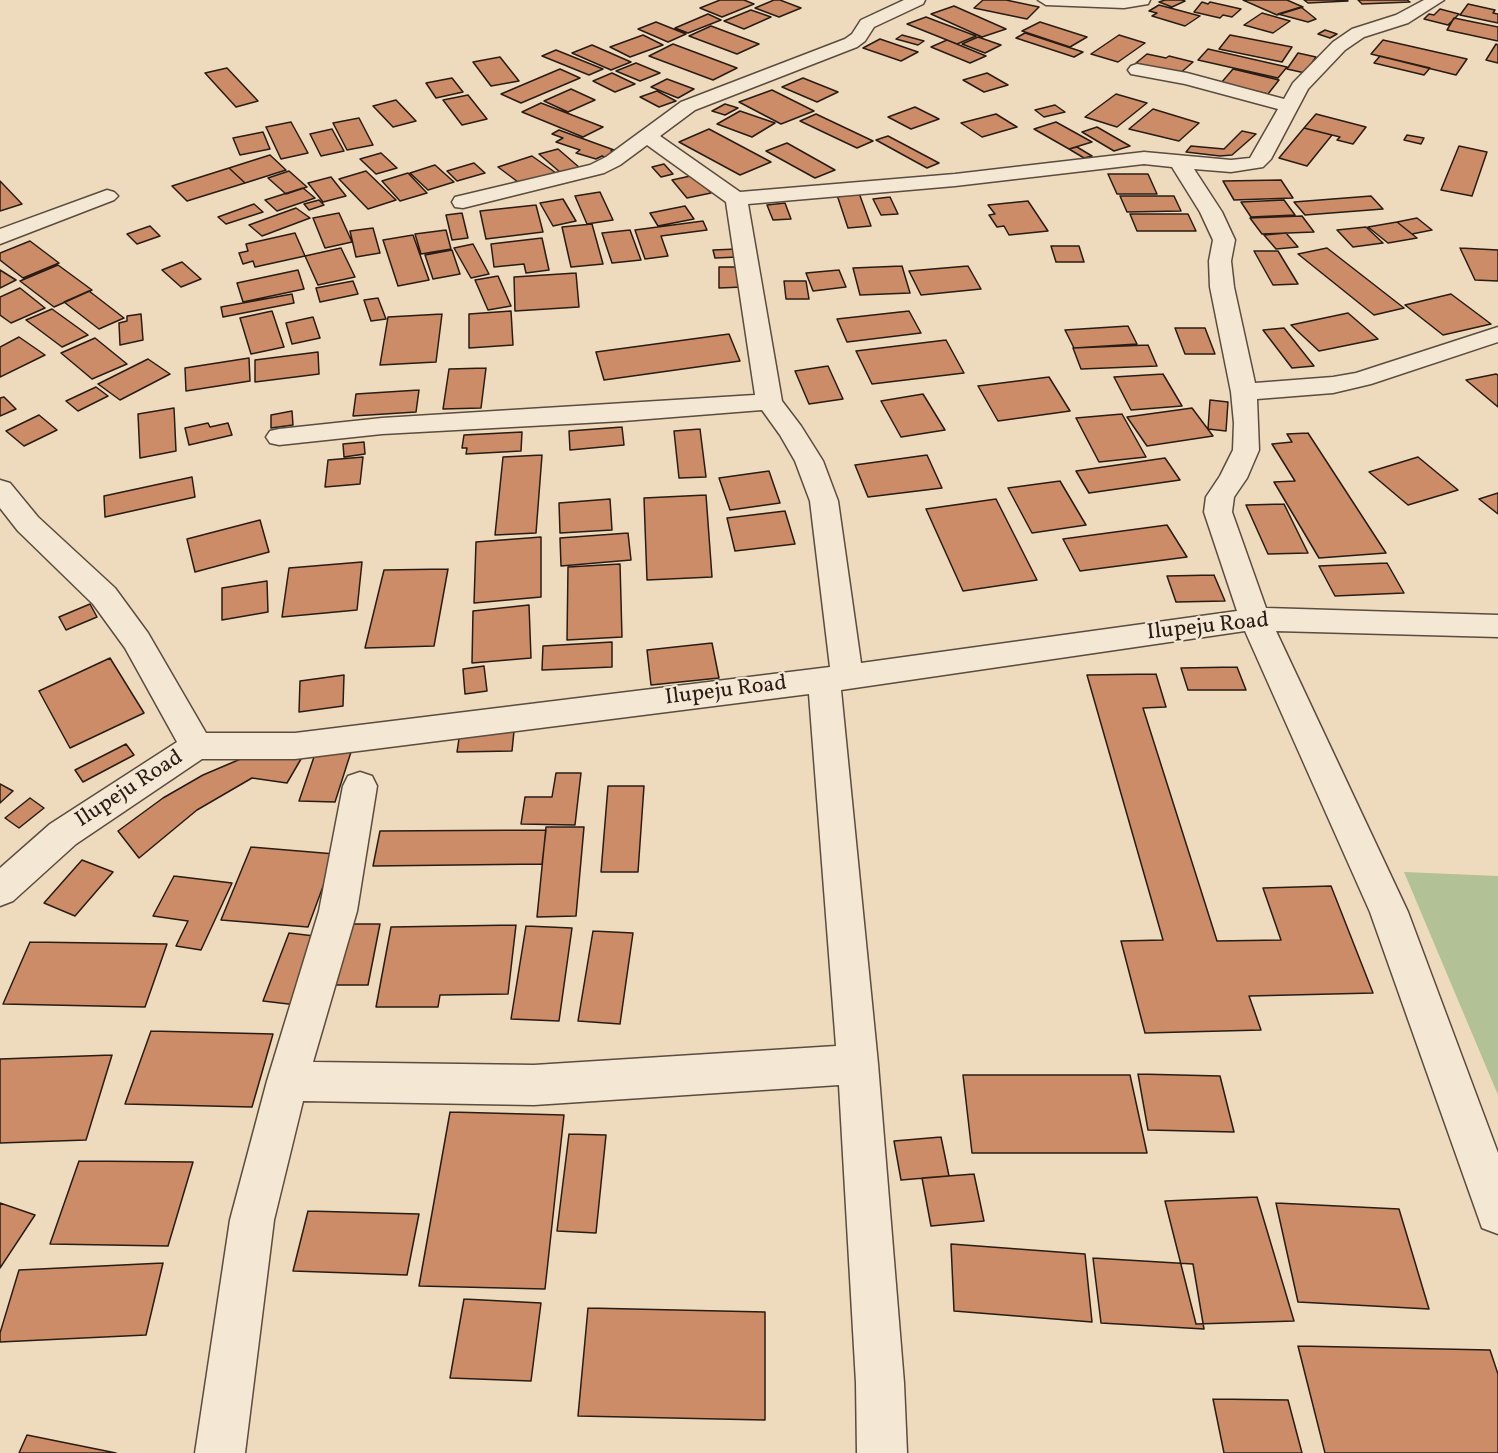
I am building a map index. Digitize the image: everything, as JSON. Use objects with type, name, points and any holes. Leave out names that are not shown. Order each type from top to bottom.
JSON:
[{"type":"street","points":[[464,202],[597,169],[613,161],[688,106],[716,93],[774,74],[851,43],[860,37],[867,24],[917,0]]},
{"type":"street","points":[[1046,0],[1124,3],[1142,0]]},
{"type":"street","points":[[647,136],[736,199],[955,180],[1117,159],[1178,160],[1231,166],[1256,163],[1261,159],[1300,87],[1339,46],[1358,33],[1402,19],[1436,0]]},
{"type":"street","points":[[1137,70],[1187,79],[1291,107]]},
{"type":"street","points":[[1178,160],[1211,212],[1224,240],[1220,261],[1222,286],[1244,392],[1247,423],[1246,450],[1221,497],[1218,512],[1255,620],[1389,912],[1498,1212]]},
{"type":"street","points":[[0,237],[107,196]]},
{"type":"street","points":[[736,199],[769,402],[792,432],[809,461],[824,501],[872,1289],[880,1383],[882,1453]]},
{"type":"street","points":[[1244,392],[1334,385],[1362,379],[1498,334]]},
{"type":"street","points":[[279,437],[382,426],[623,413],[769,402]]},
{"type":"street","points":[[0,489],[28,524],[104,596],[137,641],[196,746]]},
{"type":"street","name":"Ilupeju Road","points":[[0,890],[63,834],[196,746],[295,746],[836,678],[1255,620],[1498,626]]},
{"type":"street","points":[[220,1453],[252,1220],[287,1081],[338,911],[360,786]]},
{"type":"street","points":[[287,1081],[534,1085],[858,1064]]},
{"type":"green space","points":[[1404,872],[1498,876],[1498,1095]]},
{"type":"building","points":[[720,0],[744,0],[754,4],[722,17],[700,8]]},
{"type":"building","points":[[774,0],[801,8],[779,17],[755,8]]},
{"type":"building","points":[[983,0],[1006,0],[1039,7],[1027,19],[974,8]]},
{"type":"building","points":[[1243,0],[1287,0],[1303,7],[1277,15]]},
{"type":"building","points":[[1304,0],[1346,0],[1348,1],[1308,3]]},
{"type":"building","points":[[1358,0],[1407,0],[1410,2],[1362,4]]},
{"type":"building","points":[[1185,1],[1172,7],[1159,2]]},
{"type":"building","points":[[1202,2],[1241,9],[1232,17],[1223,15],[1220,18],[1194,12]]},
{"type":"building","points":[[1468,4],[1495,10],[1493,13],[1498,14],[1498,23],[1460,15]]},
{"type":"building","points":[[1159,5],[1200,16],[1185,26],[1152,16],[1157,13],[1149,11]]},
{"type":"building","points":[[954,6],[1006,29],[982,37],[931,14]]},
{"type":"building","points":[[1301,7],[1316,19],[1308,22],[1278,14]]},
{"type":"building","points":[[1440,9],[1459,14],[1448,25],[1424,19],[1429,14],[1434,15]]},
{"type":"building","points":[[751,10],[771,17],[744,29],[724,21]]},
{"type":"building","points":[[1262,13],[1290,21],[1273,33],[1244,25]]},
{"type":"building","points":[[708,14],[721,20],[688,33],[675,28]]},
{"type":"building","points":[[926,17],[976,36],[957,44],[907,24]]},
{"type":"building","points":[[1454,18],[1498,27],[1498,41],[1447,30]]},
{"type":"building","points":[[656,22],[686,34],[668,42],[638,29]]},
{"type":"building","points":[[1040,22],[1087,37],[1070,47],[1022,31]]},
{"type":"building","points":[[711,26],[759,44],[737,54],[689,36]]},
{"type":"building","points":[[1325,30],[1337,34],[1330,38],[1318,34]]},
{"type":"building","points":[[1025,33],[1083,52],[1074,57],[1016,38]]},
{"type":"building","points":[[643,35],[663,45],[630,57],[610,47]]},
{"type":"building","points":[[902,35],[924,41],[918,45],[896,39]]},
{"type":"building","points":[[1119,35],[1145,43],[1118,62],[1091,54]]},
{"type":"building","points":[[1230,35],[1292,47],[1282,62],[1219,49]]},
{"type":"building","points":[[978,37],[1001,45],[985,53],[962,44]]},
{"type":"building","points":[[880,39],[918,52],[901,61],[863,48]]},
{"type":"building","points":[[947,40],[986,56],[970,63],[931,47]]},
{"type":"building","points":[[1383,40],[1467,59],[1456,75],[1371,54]]},
{"type":"building","points":[[673,44],[737,68],[713,80],[649,56]]},
{"type":"building","points":[[1496,44],[1498,45],[1498,63],[1486,60]]},
{"type":"building","points":[[592,45],[631,62],[611,70],[572,53]]},
{"type":"building","points":[[1208,49],[1287,67],[1278,78],[1198,60]]},
{"type":"building","points":[[556,50],[603,69],[589,75],[542,56]]},
{"type":"building","points":[[1298,53],[1316,57],[1305,73],[1287,69]]},
{"type":"building","points":[[1147,54],[1193,62],[1178,75],[1136,63]]},
{"type":"building","points":[[1380,56],[1430,68],[1424,75],[1374,63]]},
{"type":"building","points":[[500,57],[519,81],[491,86],[473,62]]},
{"type":"building","points":[[636,63],[660,73],[640,81],[616,71]]},
{"type":"building","points":[[227,68],[258,101],[236,107],[205,73]]},
{"type":"building","points":[[560,69],[580,78],[521,103],[501,94]]},
{"type":"building","points":[[1233,69],[1279,80],[1268,94],[1221,83]]},
{"type":"building","points":[[612,73],[635,84],[615,92],[593,81]]},
{"type":"building","points":[[987,73],[1008,85],[984,92],[963,80]]},
{"type":"building","points":[[452,78],[463,92],[436,98],[426,83]]},
{"type":"building","points":[[803,78],[838,92],[817,102],[782,87]]},
{"type":"building","points":[[667,79],[694,89],[678,98],[651,87]]},
{"type":"building","points":[[571,89],[595,100],[568,112],[544,101]]},
{"type":"building","points":[[772,90],[814,111],[781,124],[739,102]]},
{"type":"building","points":[[657,91],[676,101],[659,107],[640,97]]},
{"type":"building","points":[[1116,94],[1147,103],[1117,127],[1085,117]]},
{"type":"building","points":[[468,95],[487,119],[462,125],[443,100]]},
{"type":"building","points":[[396,100],[416,121],[393,127],[373,106]]},
{"type":"building","points":[[541,103],[603,127],[583,137],[522,112]]},
{"type":"building","points":[[725,104],[738,108],[725,115],[712,111]]},
{"type":"building","points":[[1055,105],[1065,112],[1044,117],[1035,110]]},
{"type":"building","points":[[915,107],[939,119],[911,129],[888,117]]},
{"type":"building","points":[[1153,109],[1199,123],[1179,141],[1129,129]]},
{"type":"building","points":[[740,111],[775,123],[752,137],[717,124]]},
{"type":"building","points":[[816,114],[873,141],[857,148],[800,121]]},
{"type":"building","points":[[996,114],[1017,127],[982,137],[961,123]]},
{"type":"building","points":[[1316,114],[1366,127],[1353,144],[1337,140],[1340,137],[1304,128]]},
{"type":"building","points":[[359,118],[373,145],[347,150],[333,123]]},
{"type":"building","points":[[291,122],[308,153],[281,159],[266,127]]},
{"type":"building","points":[[1056,122],[1092,142],[1069,149],[1034,129]]},
{"type":"building","points":[[1097,127],[1130,146],[1114,151],[1082,132]]},
{"type":"building","points":[[1304,128],[1332,135],[1307,166],[1279,158]]},
{"type":"building","points":[[332,129],[344,151],[321,156],[310,134]]},
{"type":"building","points":[[709,129],[771,162],[740,175],[679,142]]},
{"type":"building","points":[[559,130],[614,150],[611,151],[619,154],[612,159],[602,156],[596,159],[576,153],[580,150],[556,142],[563,138],[552,134]]},
{"type":"building","points":[[1242,131],[1256,134],[1232,155],[1186,152],[1191,146],[1224,149]]},
{"type":"building","points":[[263,132],[270,149],[240,155],[233,138]]},
{"type":"building","points":[[1407,135],[1424,138],[1421,144],[1404,140]]},
{"type":"building","points":[[888,136],[939,163],[927,168],[876,140]]},
{"type":"building","points":[[787,143],[835,170],[815,178],[766,151]]},
{"type":"building","points":[[1459,146],[1487,152],[1472,196],[1441,190]]},
{"type":"building","points":[[1077,147],[1092,156],[1084,158],[1069,149]]},
{"type":"building","points":[[558,149],[580,168],[561,173],[539,154]]},
{"type":"building","points":[[381,153],[397,168],[376,174],[360,159]]},
{"type":"building","points":[[270,155],[286,170],[245,183],[229,168]]},
{"type":"building","points":[[532,156],[556,173],[522,185],[498,167]]},
{"type":"building","points":[[474,163],[485,173],[457,181],[447,171]]},
{"type":"building","points":[[664,164],[673,174],[661,177],[652,167]]},
{"type":"building","points":[[435,165],[454,182],[428,190],[410,173]]},
{"type":"building","points":[[229,168],[245,183],[187,201],[172,186]]},
{"type":"building","points":[[289,171],[307,187],[286,194],[268,178]]},
{"type":"building","points":[[366,171],[396,200],[368,209],[339,179]]},
{"type":"building","points":[[408,173],[427,193],[400,201],[382,181]]},
{"type":"building","points":[[1108,174],[1148,174],[1157,194],[1117,194]]},
{"type":"building","points":[[695,175],[711,193],[687,198],[672,180]]},
{"type":"building","points":[[331,177],[346,196],[323,202],[308,183]]},
{"type":"building","points":[[1281,180],[1293,198],[1234,200],[1223,181]]},
{"type":"building","points":[[0,181],[22,204],[0,211]]},
{"type":"building","points":[[303,188],[315,198],[277,211],[265,200]]},
{"type":"building","points":[[600,192],[613,220],[587,224],[575,196]]},
{"type":"building","points":[[859,193],[871,226],[848,228],[837,195]]},
{"type":"building","points":[[1120,196],[1174,196],[1181,211],[1127,212]]},
{"type":"building","points":[[1371,196],[1383,209],[1305,215],[1294,202]]},
{"type":"building","points":[[890,197],[898,214],[881,215],[873,199]]},
{"type":"building","points":[[563,199],[576,221],[553,226],[540,203]]},
{"type":"building","points":[[319,200],[324,205],[309,210],[304,204]]},
{"type":"building","points":[[1284,200],[1295,215],[1251,217],[1241,202]]},
{"type":"building","points":[[1028,201],[1048,231],[1009,235],[1004,226],[997,227],[989,215],[995,214],[988,205]]},
{"type":"building","points":[[785,203],[791,219],[773,220],[767,205]]},
{"type":"building","points":[[254,204],[263,212],[226,224],[218,217]]},
{"type":"building","points":[[536,205],[543,232],[486,239],[480,211]]},
{"type":"building","points":[[685,206],[694,219],[658,226],[650,213]]},
{"type":"building","points":[[296,208],[310,218],[262,236],[249,225]]},
{"type":"building","points":[[339,213],[352,242],[325,248],[313,218]]},
{"type":"building","points":[[462,213],[468,238],[452,240],[446,215]]},
{"type":"building","points":[[1130,214],[1188,214],[1196,231],[1137,231]]},
{"type":"building","points":[[1302,216],[1314,232],[1262,234],[1250,218]]},
{"type":"building","points":[[1417,218],[1432,230],[1412,234],[1397,222]]},
{"type":"building","points":[[703,221],[707,230],[661,236],[668,256],[645,259],[635,230]]},
{"type":"building","points":[[1397,222],[1417,238],[1388,243],[1368,227]]},
{"type":"building","points":[[592,224],[603,264],[571,267],[562,227]]},
{"type":"building","points":[[150,226],[160,236],[137,244],[127,234]]},
{"type":"building","points":[[1366,227],[1383,243],[1353,247],[1337,230]]},
{"type":"building","points":[[373,228],[380,253],[356,257],[350,231]]},
{"type":"building","points":[[446,230],[451,249],[421,254],[415,234]]},
{"type":"building","points":[[630,230],[641,260],[612,263],[602,233]]},
{"type":"building","points":[[295,233],[305,256],[255,267],[253,261],[243,264],[239,253],[248,251],[246,244]]},
{"type":"building","points":[[1286,233],[1298,247],[1276,249],[1264,235]]},
{"type":"building","points":[[413,235],[429,280],[398,286],[383,240]]},
{"type":"building","points":[[542,238],[549,270],[526,273],[524,264],[494,267],[491,244]]},
{"type":"building","points":[[30,241],[59,263],[23,278],[0,260],[0,253]]},
{"type":"building","points":[[473,244],[489,274],[471,278],[454,248]]},
{"type":"building","points":[[1051,246],[1079,246],[1084,262],[1056,262]]},
{"type":"building","points":[[341,248],[355,277],[318,285],[305,256]]},
{"type":"building","points":[[1327,248],[1404,308],[1374,315],[1298,254]]},
{"type":"building","points":[[1460,248],[1498,250],[1498,281],[1475,280]]},
{"type":"building","points":[[737,249],[738,257],[715,258],[713,250]]},
{"type":"building","points":[[452,250],[460,274],[433,279],[425,255]]},
{"type":"building","points":[[1254,251],[1278,251],[1298,284],[1273,285]]},
{"type":"building","points":[[182,262],[201,279],[181,287],[162,270]]},
{"type":"building","points":[[58,265],[92,290],[54,307],[20,281]]},
{"type":"building","points":[[902,266],[910,293],[860,295],[853,268]]},
{"type":"building","points":[[968,266],[981,289],[921,295],[909,271]]},
{"type":"building","points":[[719,267],[742,267],[743,287],[719,288]]},
{"type":"building","points":[[0,270],[16,280],[0,288]]},
{"type":"building","points":[[298,270],[304,289],[243,302],[237,283]]},
{"type":"building","points":[[839,270],[846,287],[813,291],[806,273]]},
{"type":"building","points":[[576,273],[579,307],[515,311],[514,277]]},
{"type":"building","points":[[498,276],[511,306],[488,310],[475,280]]},
{"type":"building","points":[[353,281],[358,294],[320,302],[316,288]]},
{"type":"building","points":[[784,281],[806,281],[809,299],[786,299]]},
{"type":"building","points":[[20,288],[45,308],[11,323],[0,315],[0,297]]},
{"type":"building","points":[[89,291],[124,318],[99,329],[64,302]]},
{"type":"building","points":[[292,294],[294,303],[223,317],[221,307]]},
{"type":"building","points":[[1451,294],[1491,324],[1443,335],[1405,305]]},
{"type":"building","points":[[378,298],[386,319],[371,321],[364,300]]},
{"type":"building","points":[[52,309],[88,335],[62,347],[26,320]]},
{"type":"building","points":[[272,311],[284,347],[251,354],[240,318]]},
{"type":"building","points":[[511,311],[513,345],[469,348],[469,314]]},
{"type":"building","points":[[909,311],[921,333],[847,342],[837,319]]},
{"type":"building","points":[[1348,313],[1378,339],[1319,351],[1291,325]]},
{"type":"building","points":[[141,314],[143,340],[120,345],[119,323],[127,321],[127,316]]},
{"type":"building","points":[[442,314],[436,362],[380,365],[388,317]]},
{"type":"building","points":[[313,317],[320,338],[292,344],[286,323]]},
{"type":"building","points":[[1128,326],[1137,344],[1074,348],[1065,330]]},
{"type":"building","points":[[1175,328],[1205,328],[1215,354],[1185,354]]},
{"type":"building","points":[[1284,328],[1314,366],[1292,368],[1263,330]]},
{"type":"building","points":[[729,334],[740,361],[604,380],[596,352]]},
{"type":"building","points":[[19,337],[45,355],[0,377],[0,347]]},
{"type":"building","points":[[95,338],[127,364],[92,379],[61,353]]},
{"type":"building","points":[[946,340],[964,373],[872,384],[856,351]]},
{"type":"building","points":[[1148,345],[1157,366],[1081,369],[1073,348]]},
{"type":"building","points":[[318,352],[319,374],[255,382],[255,360]]},
{"type":"building","points":[[249,358],[250,381],[186,391],[185,368]]},
{"type":"building","points":[[148,359],[170,374],[120,400],[98,384]]},
{"type":"building","points":[[828,366],[843,399],[809,404],[795,371]]},
{"type":"building","points":[[486,368],[481,408],[443,409],[449,369]]},
{"type":"building","points":[[1163,374],[1182,406],[1131,410],[1114,377]]},
{"type":"building","points":[[1498,375],[1498,407],[1466,380]]},
{"type":"building","points":[[1049,377],[1070,411],[998,421],[978,386]]},
{"type":"building","points":[[96,387],[108,396],[78,411],[66,401]]},
{"type":"building","points":[[419,390],[416,412],[353,416],[356,394]]},
{"type":"building","points":[[923,394],[945,430],[901,437],[881,401]]},
{"type":"building","points":[[4,397],[16,409],[0,416],[0,398]]},
{"type":"building","points":[[1210,400],[1228,402],[1226,431],[1208,429]]},
{"type":"building","points":[[174,408],[176,451],[140,458],[138,414]]},
{"type":"building","points":[[1192,408],[1213,436],[1147,446],[1127,417]]},
{"type":"building","points":[[292,411],[293,425],[271,428],[271,415]]},
{"type":"building","points":[[1122,414],[1146,457],[1099,462],[1076,418]]},
{"type":"building","points":[[39,415],[57,430],[24,446],[6,431]]},
{"type":"building","points":[[208,423],[210,427],[228,423],[232,435],[189,445],[185,428]]},
{"type":"building","points":[[622,427],[624,445],[570,450],[569,431]]},
{"type":"building","points":[[700,429],[706,477],[679,478],[674,431]]},
{"type":"building","points":[[522,432],[521,451],[466,454],[467,448],[462,448],[464,435]]},
{"type":"building","points":[[1308,433],[1386,553],[1319,558],[1274,482],[1295,481],[1272,444],[1292,442],[1287,434]]},
{"type":"building","points":[[364,442],[365,454],[344,457],[343,444]]},
{"type":"building","points":[[542,455],[536,533],[495,535],[503,457]]},
{"type":"building","points":[[927,455],[942,488],[868,497],[855,465]]},
{"type":"building","points":[[363,457],[360,484],[325,487],[328,460]]},
{"type":"building","points":[[1418,457],[1458,490],[1408,505],[1369,472]]},
{"type":"building","points":[[1165,458],[1180,480],[1089,493],[1076,471]]},
{"type":"building","points":[[769,471],[780,503],[730,510],[719,478]]},
{"type":"building","points":[[192,477],[195,497],[105,517],[104,496]]},
{"type":"building","points":[[1060,481],[1086,525],[1032,533],[1008,488]]},
{"type":"building","points":[[1498,493],[1498,514],[1479,499]]},
{"type":"building","points":[[706,495],[712,577],[647,580],[644,498]]},
{"type":"building","points":[[610,499],[612,530],[560,533],[559,503]]},
{"type":"building","points":[[996,499],[1037,580],[963,591],[926,509]]},
{"type":"building","points":[[1284,504],[1308,553],[1268,554],[1246,505]]},
{"type":"building","points":[[785,511],[795,544],[735,551],[727,518]]},
{"type":"building","points":[[260,520],[269,552],[195,572],[187,539]]},
{"type":"building","points":[[1167,525],[1187,557],[1080,571],[1063,539]]},
{"type":"building","points":[[628,533],[631,560],[561,566],[560,538]]},
{"type":"building","points":[[541,537],[541,597],[474,603],[476,542]]},
{"type":"building","points":[[362,562],[357,610],[282,617],[289,568]]},
{"type":"building","points":[[1387,563],[1404,593],[1335,596],[1319,566]]},
{"type":"building","points":[[620,564],[622,637],[567,640],[568,567]]},
{"type":"building","points":[[448,569],[434,646],[365,648],[384,570]]},
{"type":"building","points":[[1214,575],[1225,601],[1176,602],[1167,576]]},
{"type":"building","points":[[267,581],[268,612],[222,620],[222,588]]},
{"type":"building","points":[[90,604],[97,617],[66,630],[59,617]]},
{"type":"building","points":[[529,605],[531,658],[472,663],[473,611]]},
{"type":"building","points":[[612,642],[612,667],[542,670],[543,646]]},
{"type":"building","points":[[712,643],[719,678],[651,685],[647,650]]},
{"type":"building","points":[[110,658],[144,713],[70,748],[39,691]]},
{"type":"building","points":[[484,666],[487,691],[465,694],[463,669]]},
{"type":"building","points":[[1237,667],[1246,690],[1188,690],[1181,668]]},
{"type":"building","points":[[1156,674],[1166,707],[1143,708],[1217,941],[1281,940],[1263,888],[1331,886],[1373,993],[1249,996],[1261,1030],[1145,1033],[1121,941],[1163,940],[1087,675]]},
{"type":"building","points":[[344,675],[343,706],[299,712],[300,681]]},
{"type":"building","points":[[514,731],[512,751],[457,752],[460,732]]},
{"type":"building","points":[[126,744],[134,755],[83,782],[75,770]]},
{"type":"building","points":[[316,751],[351,752],[335,802],[299,801]]},
{"type":"building","points":[[257,752],[301,759],[287,783],[252,778],[197,810],[139,858],[118,831],[163,798],[203,775]]},
{"type":"building","points":[[556,773],[581,773],[575,825],[521,824],[525,797],[552,797]]},
{"type":"building","points":[[0,784],[13,791],[0,803]]},
{"type":"building","points":[[608,786],[644,786],[638,872],[601,872]]},
{"type":"building","points":[[30,798],[44,808],[19,828],[5,818]]},
{"type":"building","points":[[546,827],[584,827],[576,916],[537,917]]},
{"type":"building","points":[[546,830],[542,864],[373,866],[380,831]]},
{"type":"building","points":[[251,847],[335,854],[308,927],[221,920]]},
{"type":"building","points":[[82,860],[113,872],[75,916],[44,903]]},
{"type":"building","points":[[174,876],[232,883],[201,950],[176,946],[188,921],[153,916]]},
{"type":"building","points":[[345,924],[380,924],[368,985],[330,985]]},
{"type":"building","points":[[516,925],[508,994],[440,995],[438,1007],[376,1007],[391,927]]},
{"type":"building","points":[[526,926],[572,928],[559,1021],[511,1019]]},
{"type":"building","points":[[593,931],[633,933],[620,1024],[578,1021]]},
{"type":"building","points":[[289,933],[323,937],[297,1005],[263,1001]]},
{"type":"building","points":[[30,942],[167,944],[145,1007],[3,1004]]},
{"type":"building","points":[[151,1031],[273,1034],[252,1107],[125,1104]]},
{"type":"building","points":[[112,1055],[86,1140],[0,1143],[0,1059]]},
{"type":"building","points":[[1138,1074],[1220,1076],[1234,1132],[1148,1130]]},
{"type":"building","points":[[963,1075],[1130,1075],[1147,1153],[972,1153]]},
{"type":"building","points":[[450,1112],[564,1115],[545,1289],[419,1286]]},
{"type":"building","points":[[569,1134],[606,1135],[596,1233],[557,1231]]},
{"type":"building","points":[[941,1137],[949,1176],[901,1180],[894,1141]]},
{"type":"building","points":[[79,1161],[193,1162],[168,1246],[50,1244]]},
{"type":"building","points":[[974,1174],[984,1221],[931,1226],[922,1178]]},
{"type":"building","points":[[1257,1197],[1294,1321],[1196,1324],[1165,1201]]},
{"type":"building","points":[[0,1203],[35,1215],[0,1268]]},
{"type":"building","points":[[1276,1203],[1399,1209],[1429,1309],[1298,1302]]},
{"type":"building","points":[[308,1211],[419,1214],[407,1275],[293,1271]]},
{"type":"building","points":[[951,1244],[1085,1254],[1092,1322],[954,1311]]},
{"type":"building","points":[[1093,1258],[1193,1264],[1204,1329],[1101,1323]]},
{"type":"building","points":[[163,1263],[146,1335],[0,1342],[0,1333],[19,1270]]},
{"type":"building","points":[[464,1299],[541,1303],[531,1381],[450,1378]]},
{"type":"building","points":[[588,1308],[765,1312],[765,1420],[578,1416]]},
{"type":"building","points":[[1298,1346],[1490,1350],[1498,1374],[1498,1453],[1325,1453]]},
{"type":"building","points":[[1213,1399],[1288,1400],[1302,1453],[1224,1453]]},
{"type":"building","points":[[27,1435],[116,1453],[19,1453]]}]
